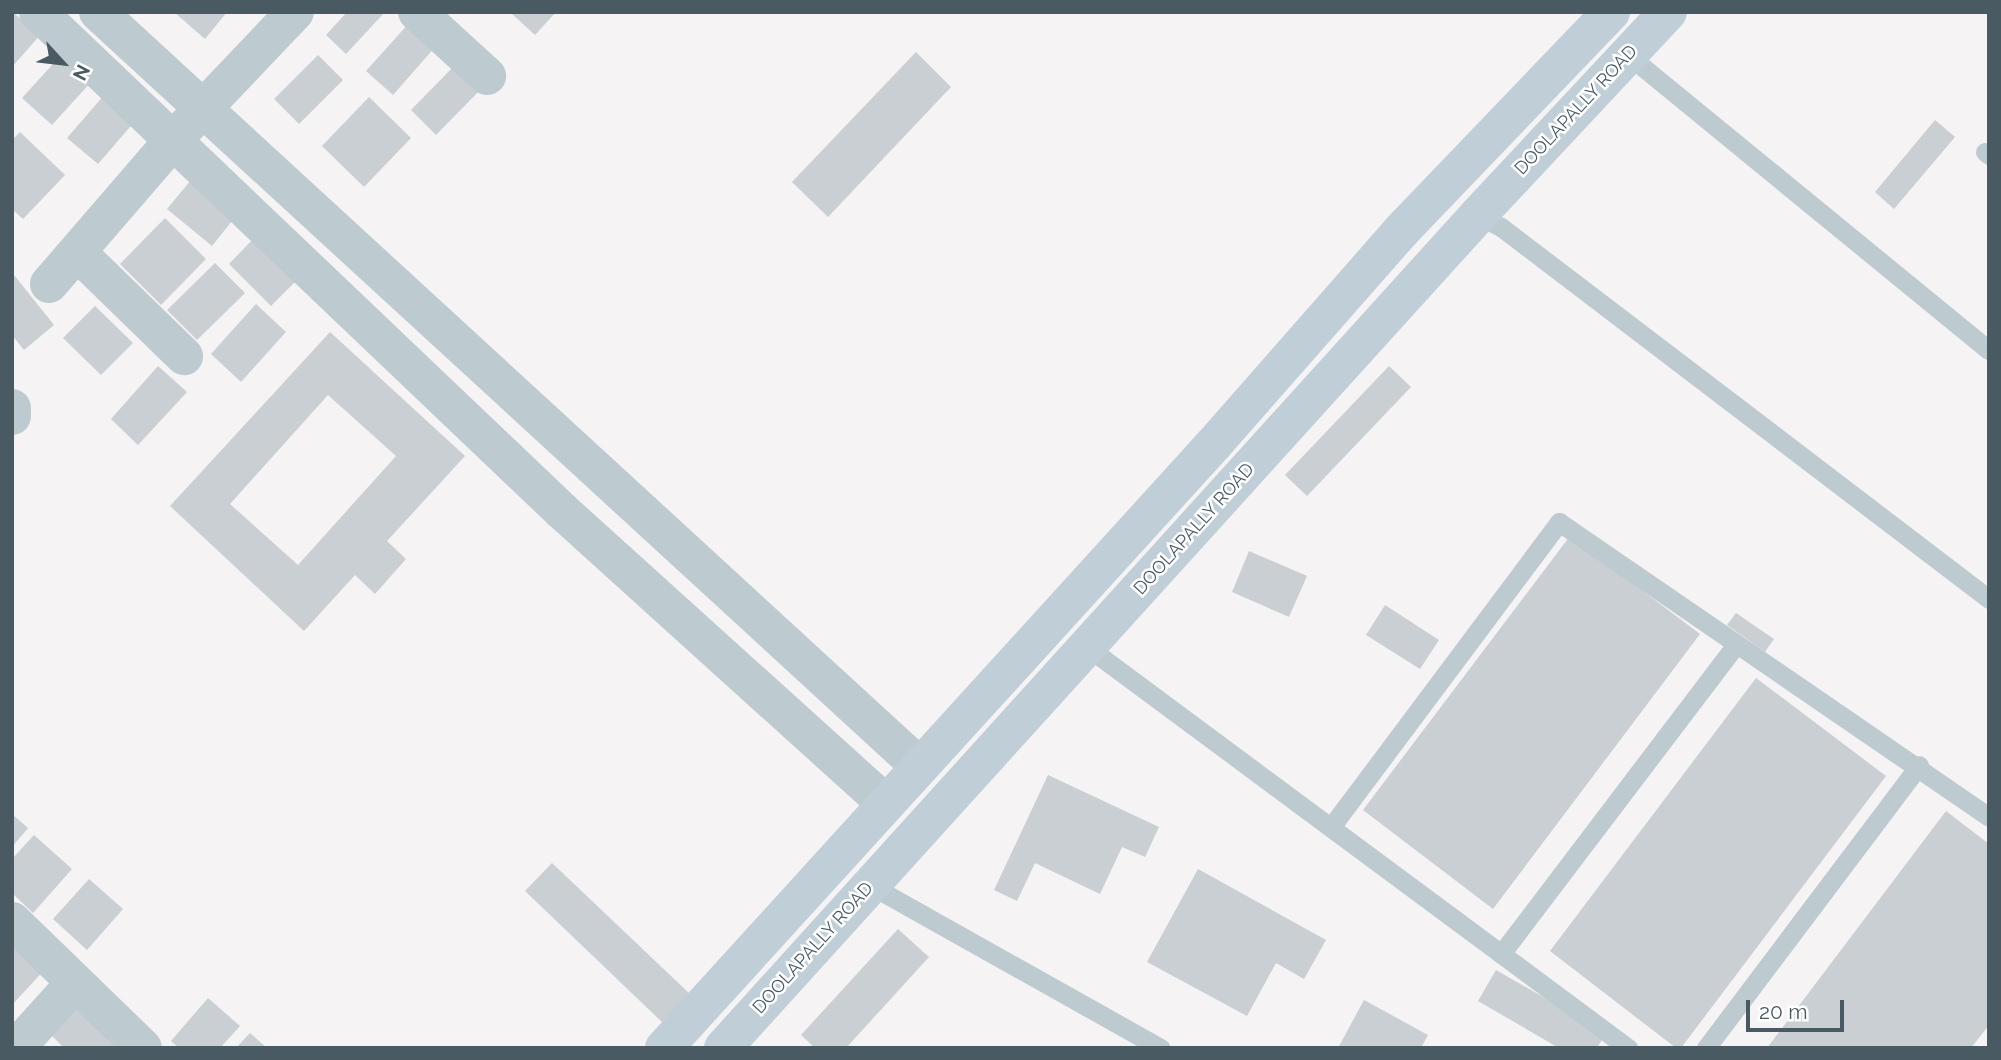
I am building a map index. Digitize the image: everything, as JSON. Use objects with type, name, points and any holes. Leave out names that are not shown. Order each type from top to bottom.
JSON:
[{"type":"main road","points":[[664,1048],[1402,230],[1611,12]]},
{"type":"main road","name":"DOOLAPALLY ROAD","points":[[723,1048],[1478,215],[1668,12]]},
{"type":"main road","points":[[1136,527],[1171,555]]},
{"type":"street","points":[[38,12],[175,138],[636,578],[884,802]]},
{"type":"street","points":[[98,12],[204,106],[918,765]]},
{"type":"street","points":[[49,284],[175,138],[295,12]]},
{"type":"street","points":[[417,12],[487,76]]},
{"type":"street","points":[[78,253],[184,356]]},
{"type":"street","points":[[344,301],[379,268]]},
{"type":"street","points":[[12,408],[12,416]]},
{"type":"street","points":[[636,578],[671,537]]},
{"type":"street","points":[[12,921],[143,1048]]},
{"type":"street","points":[[16,1048],[75,983]]},
{"type":"lane","points":[[1628,55],[1989,350]]},
{"type":"lane","points":[[1478,215],[1501,228],[1989,599]]},
{"type":"lane","points":[[1331,827],[1559,522],[1919,765],[1989,817]]},
{"type":"lane","points":[[1501,954],[1736,644]]},
{"type":"lane","points":[[1086,646],[1628,1048]]},
{"type":"lane","points":[[1706,1048],[1919,765]]},
{"type":"lane","points":[[870,885],[1160,1048]]},
{"type":"building","points":[[12,12],[41,34],[12,67]]},
{"type":"building","points":[[174,12],[227,12],[205,39]]},
{"type":"building","points":[[347,12],[385,12],[346,54],[326,35]]},
{"type":"building","points":[[510,12],[556,12],[535,35]]},
{"type":"building","points":[[410,22],[436,46],[393,95],[366,71]]},
{"type":"building","points":[[916,52],[951,87],[828,217],[792,182]]},
{"type":"building","points":[[62,54],[92,81],[52,125],[22,98]]},
{"type":"building","points":[[318,55],[343,80],[299,124],[274,99]]},
{"type":"building","points":[[458,62],[483,87],[436,135],[411,110]]},
{"type":"building","points":[[105,94],[136,120],[98,164],[67,138]]},
{"type":"building","points":[[369,97],[411,138],[364,187],[322,146]]},
{"type":"building","points":[[1935,120],[1955,137],[1894,209],[1875,192]]},
{"type":"building","points":[[20,132],[65,175],[23,219],[12,209],[12,140]]},
{"type":"building","points":[[196,174],[240,211],[212,246],[167,209]]},
{"type":"building","points":[[165,218],[206,259],[161,305],[120,264]]},
{"type":"building","points":[[259,233],[302,275],[271,306],[229,264]]},
{"type":"building","points":[[215,263],[245,293],[197,340],[167,310]]},
{"type":"building","points":[[14,275],[54,325],[24,350],[12,335]]},
{"type":"building","points":[[256,304],[286,332],[241,382],[211,354]]},
{"type":"building","points":[[95,306],[133,343],[101,375],[63,338]]},
{"type":"building","points":[[330,332],[465,456],[387,541],[406,559],[375,594],[355,575],[304,631],[170,506]],"holes":[[[328,395],[396,456],[298,565],[230,504]]]},
{"type":"building","points":[[158,366],[187,392],[138,445],[111,419]]},
{"type":"building","points":[[1389,366],[1411,387],[1307,496],[1285,475]]},
{"type":"building","points":[[1570,536],[1700,634],[1493,909],[1363,810]]},
{"type":"building","points":[[1249,551],[1307,576],[1289,617],[1232,592]]},
{"type":"building","points":[[1385,605],[1439,640],[1420,669],[1366,635]]},
{"type":"building","points":[[1736,613],[1774,639],[1765,652],[1727,625]]},
{"type":"building","points":[[1756,678],[1886,776],[1681,1048],[1676,1048],[1550,951]]},
{"type":"building","points":[[1048,775],[1159,827],[1145,857],[1122,847],[1100,894],[1035,863],[1017,901],[994,890]]},
{"type":"building","points":[[1946,811],[1989,844],[1989,1025],[1971,1048],[1767,1048]]},
{"type":"building","points":[[12,814],[28,828],[12,847]]},
{"type":"building","points":[[34,835],[72,869],[33,913],[12,893],[12,859]]},
{"type":"building","points":[[552,863],[690,994],[663,1023],[525,891]]},
{"type":"building","points":[[1198,869],[1326,940],[1304,979],[1276,963],[1247,1016],[1147,962]]},
{"type":"building","points":[[89,879],[123,909],[87,950],[53,919]]},
{"type":"building","points":[[898,929],[929,957],[846,1048],[815,1048],[801,1035]]},
{"type":"building","points":[[12,934],[48,966],[12,1005]]},
{"type":"building","points":[[1496,970],[1606,1033],[1597,1048],[1559,1048],[1478,1001]]},
{"type":"building","points":[[208,998],[240,1026],[220,1048],[179,1048],[171,1041]]},
{"type":"building","points":[[1364,1000],[1428,1035],[1421,1048],[1338,1048]]},
{"type":"building","points":[[70,1002],[116,1048],[64,1048],[44,1028]]},
{"type":"building","points":[[250,1033],[267,1048],[236,1048]]}]
